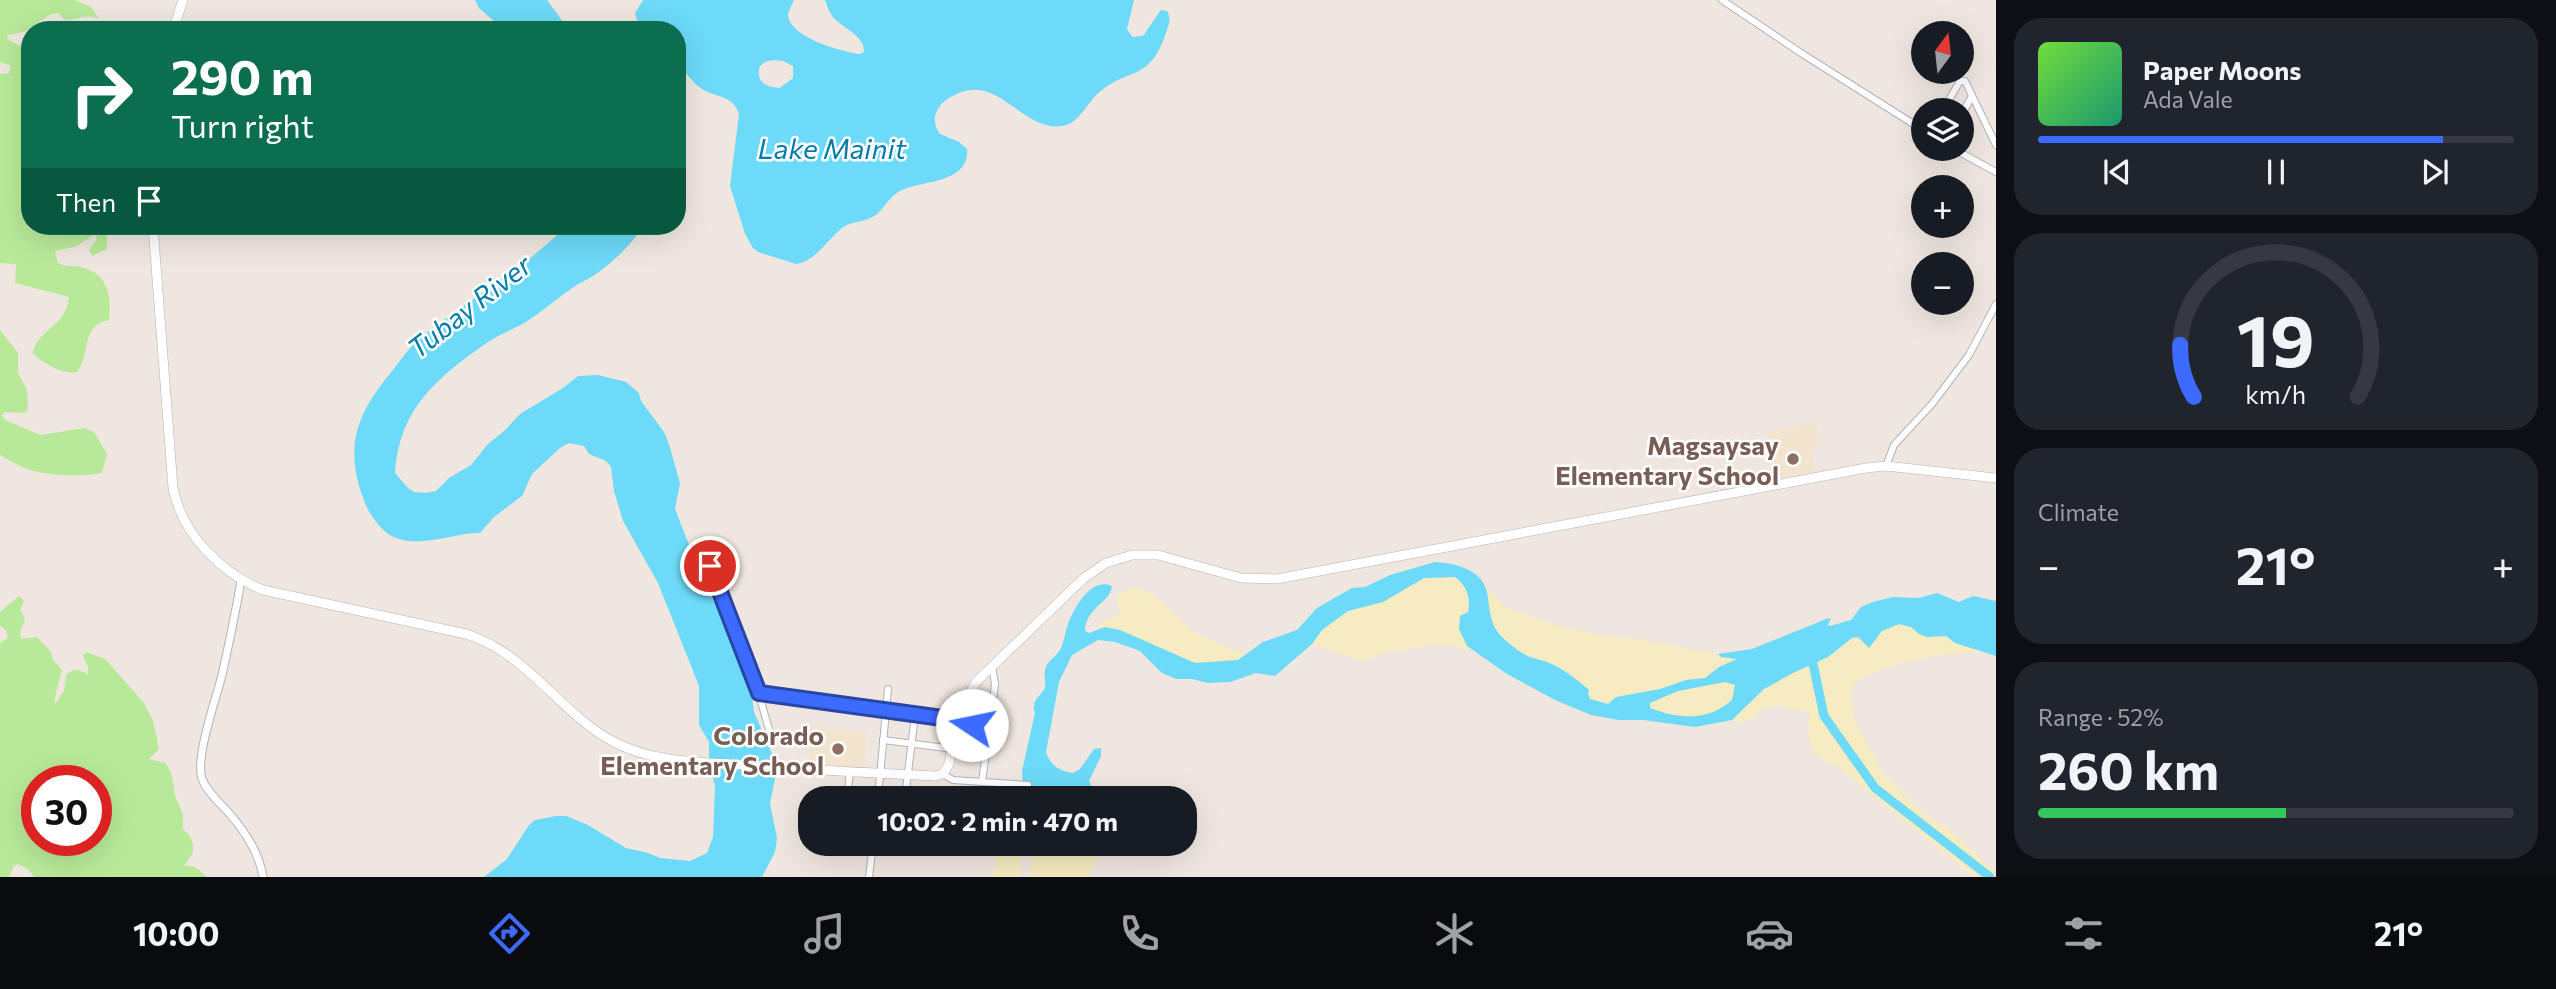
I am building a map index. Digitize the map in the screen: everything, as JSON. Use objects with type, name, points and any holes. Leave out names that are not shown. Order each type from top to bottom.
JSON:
[{"type":"main road","points":[[176,21],[183,0]]},
{"type":"main road","points":[[154,235],[169,466],[175,498],[185,521],[219,563],[241,580],[275,593],[488,641],[513,657],[578,715],[612,741],[642,754],[690,761],[907,775],[943,774],[949,764],[957,721],[964,701],[976,682],[1084,578],[1106,563],[1124,556],[1158,555],[1241,578],[1277,579],[1866,468],[1886,466],[1996,478]]},
{"type":"street","points":[[1722,0],[1911,122]]},
{"type":"street","points":[[1950,98],[1961,80],[1965,81],[1996,145]]},
{"type":"street","points":[[1974,160],[1996,172]]},
{"type":"street","points":[[1886,466],[1894,445],[1932,404],[1969,355],[1996,304]]},
{"type":"street","points":[[710,566],[759,693],[772,739]]},
{"type":"street","points":[[241,580],[220,683],[202,747],[200,767],[203,782],[209,791],[230,814],[255,849],[263,877]]},
{"type":"street","points":[[982,782],[995,684],[992,666]]},
{"type":"street","points":[[879,786],[888,690]]},
{"type":"street","points":[[759,693],[988,727]]},
{"type":"street","points":[[906,786],[915,715]]},
{"type":"street","points":[[883,740],[985,753]]},
{"type":"street","points":[[848,786],[850,771]]},
{"type":"street","points":[[943,774],[953,780],[1028,785]]},
{"type":"street","points":[[869,877],[872,856]]},
{"type":"shaded area","name":"Magsaysay Elementary School","points":[[1817,422],[1821,445],[1811,447],[1815,472],[1776,478],[1767,432]]},
{"type":"shaded area","name":"Colorado Elementary School","points":[[810,727],[867,732],[865,768],[809,765]]},
{"type":"green space","points":[[0,0],[75,0],[91,7],[99,19],[86,17],[65,20],[58,13],[51,14],[40,21],[21,21],[21,33],[8,35],[7,39],[21,46],[21,235],[93,235],[75,247],[55,253],[58,263],[80,267],[97,274],[109,294],[109,320],[100,323],[90,334],[77,372],[59,370],[33,354],[40,338],[63,316],[69,297],[15,283],[16,264],[0,263],[0,74],[9,73],[11,66],[0,62]]},
{"type":"green space","points":[[95,235],[107,235],[107,249],[92,256],[89,250],[97,239]]},
{"type":"green space","points":[[0,330],[18,353],[18,373],[27,390],[28,410],[24,413],[5,412],[2,415],[5,420],[41,435],[84,428],[94,432],[107,454],[102,473],[47,474],[22,467],[0,455]]},
{"type":"green space","points":[[19,596],[24,601],[20,610],[25,618],[20,633],[21,639],[37,637],[51,652],[53,660],[62,670],[55,704],[64,691],[66,675],[77,670],[88,675],[83,656],[86,652],[105,659],[144,703],[153,721],[159,749],[149,759],[166,763],[183,814],[183,829],[193,846],[193,851],[184,865],[195,867],[207,877],[34,877],[28,869],[18,864],[14,866],[9,877],[0,877],[0,643],[8,638],[6,630],[0,626],[0,612]]},
{"type":"sand","points":[[1431,576],[1455,577],[1465,588],[1469,602],[1468,612],[1460,616],[1459,625],[1463,639],[1472,649],[1439,644],[1387,652],[1364,661],[1312,644],[1322,630],[1348,611],[1398,594]]},
{"type":"sand","points":[[1485,585],[1504,606],[1554,625],[1602,636],[1642,640],[1738,658],[1719,667],[1705,678],[1685,680],[1660,689],[1617,697],[1610,704],[1590,699],[1589,690],[1573,677],[1523,652],[1499,634],[1491,617]]},
{"type":"sand","points":[[1133,587],[1154,595],[1193,631],[1245,654],[1238,660],[1195,663],[1120,630],[1099,628],[1105,621],[1121,613],[1117,601],[1119,594]]},
{"type":"sand","points":[[1899,624],[1912,627],[1927,637],[1946,636],[1955,643],[1983,652],[1916,659],[1885,668],[1854,683],[1851,691],[1854,720],[1883,773],[1924,815],[1948,828],[1996,873],[1996,877],[1974,877],[1842,769],[1817,755],[1809,741],[1810,714],[1805,711],[1787,710],[1784,705],[1763,708],[1751,720],[1732,720],[1764,689],[1828,657],[1852,638],[1858,637],[1869,647],[1882,631]]},
{"type":"sand","points":[[1725,682],[1735,685],[1732,700],[1713,712],[1682,716],[1650,708],[1650,703],[1678,691]]},
{"type":"sand","points":[[997,856],[1021,856],[1021,877],[990,877]]},
{"type":"sand","points":[[1030,856],[1098,856],[1088,877],[1030,877]]},
{"type":"water","points":[[475,0],[547,0],[562,21],[494,21],[479,8]]},
{"type":"water","name":"Lake Mainit","points":[[643,0],[794,0],[788,13],[790,22],[796,29],[816,41],[860,54],[864,52],[861,41],[833,17],[825,0],[1134,0],[1127,29],[1132,37],[1143,36],[1161,10],[1167,11],[1169,20],[1159,50],[1146,67],[1102,90],[1069,124],[1049,126],[1036,121],[987,92],[974,90],[947,99],[936,112],[935,125],[940,134],[959,142],[967,149],[966,160],[961,169],[943,179],[900,191],[873,217],[846,225],[810,259],[796,264],[758,252],[745,234],[730,186],[739,114],[733,103],[699,87],[686,73],[686,21],[637,21],[635,13]],"holes":[[[783,61],[793,66],[793,78],[780,88],[760,80],[760,66],[765,62]]]},
{"type":"water","name":"Tubay River","points":[[557,235],[636,235],[623,251],[596,274],[526,322],[488,342],[438,382],[424,396],[404,430],[395,473],[414,492],[436,491],[449,478],[471,465],[488,444],[520,414],[578,376],[598,375],[626,382],[639,393],[641,401],[664,432],[669,444],[680,483],[675,508],[705,585],[724,620],[751,687],[754,712],[773,756],[775,779],[770,803],[777,838],[775,852],[762,877],[484,877],[507,859],[529,825],[535,820],[556,816],[566,816],[586,824],[626,848],[660,858],[690,861],[707,853],[713,837],[715,785],[709,766],[709,742],[699,725],[699,686],[658,583],[623,521],[614,491],[611,467],[606,461],[589,454],[584,446],[569,443],[532,474],[522,496],[494,517],[480,533],[427,541],[406,541],[381,528],[365,503],[358,483],[354,448],[362,417],[380,387],[408,350],[419,338],[527,261]]},
{"type":"water","points":[[1435,562],[1466,569],[1484,584],[1492,622],[1502,637],[1525,655],[1568,673],[1589,690],[1590,699],[1608,704],[1616,697],[1705,678],[1719,667],[1737,659],[1721,657],[1718,654],[1752,649],[1826,619],[1831,618],[1828,625],[1830,626],[1851,620],[1861,607],[1893,597],[1919,598],[1937,593],[1959,602],[1973,596],[1996,601],[1996,656],[1955,643],[1946,636],[1927,637],[1911,627],[1899,624],[1882,631],[1869,648],[1858,637],[1852,638],[1828,657],[1764,689],[1732,720],[1695,727],[1643,720],[1619,720],[1591,715],[1555,700],[1507,674],[1467,646],[1459,629],[1460,616],[1468,612],[1469,607],[1465,588],[1455,577],[1424,578],[1383,602],[1348,611],[1322,630],[1312,644],[1275,676],[1256,673],[1230,682],[1208,683],[1176,679],[1162,673],[1140,651],[1115,642],[1098,640],[1072,655],[1059,682],[1046,752],[1056,767],[1073,773],[1080,769],[1094,749],[1101,748],[1101,756],[1089,781],[1091,786],[1023,786],[1022,771],[1035,713],[1034,705],[1045,688],[1046,667],[1060,650],[1068,623],[1077,606],[1092,588],[1105,584],[1112,586],[1111,592],[1090,616],[1085,631],[1089,633],[1105,627],[1120,630],[1195,663],[1238,660],[1263,642],[1297,630],[1317,608],[1352,588],[1365,587],[1390,575]],"holes":[[[1725,682],[1735,685],[1732,700],[1703,715],[1682,716],[1650,708],[1650,703],[1678,691]]]},
{"type":"waterway","points":[[1811,654],[1824,716],[1875,788],[1990,877]]},
{"type":"place","name":"Magsaysay Elementary School","points":[[1793,459]]},
{"type":"place","name":"Colorado Elementary School","points":[[838,749]]},
{"type":"route","points":[[710,566],[759,693],[957,720],[972,725]]}]
